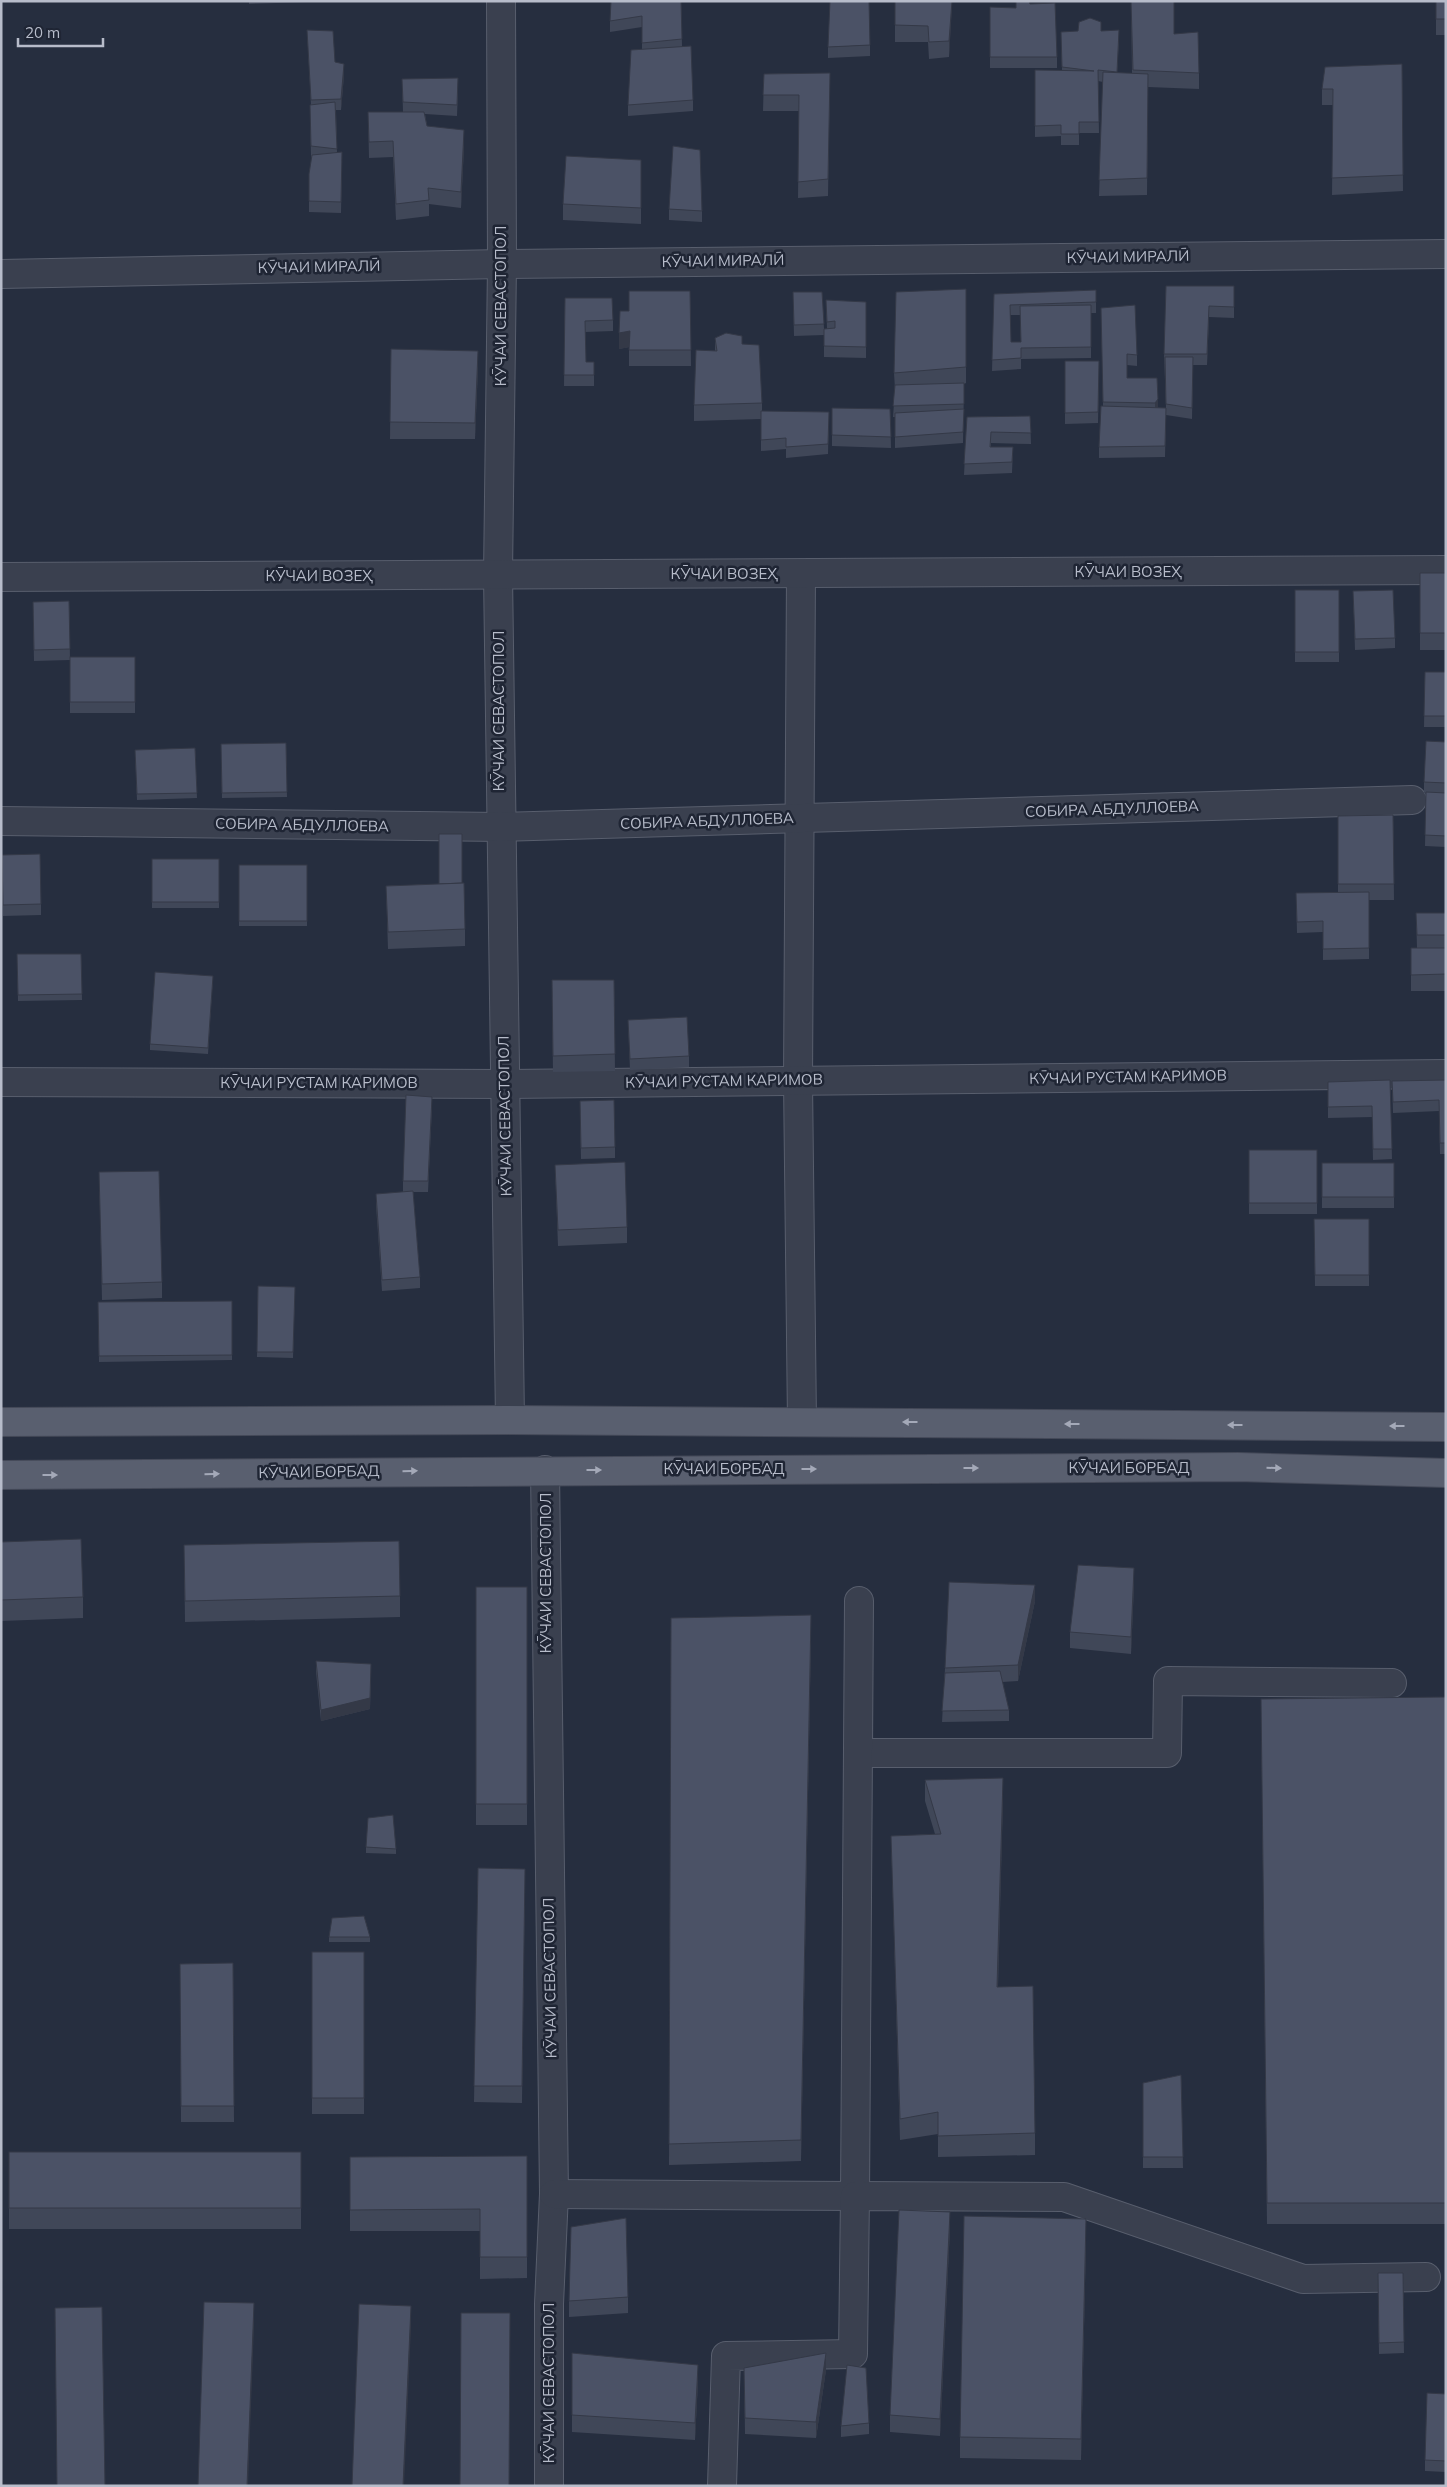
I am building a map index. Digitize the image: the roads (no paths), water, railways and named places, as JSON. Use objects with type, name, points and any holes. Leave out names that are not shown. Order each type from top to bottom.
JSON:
[{"type":"main road","points":[[1,1422],[510,1420],[1446,1427]]},
{"type":"main road","name":"КӮЧАИ БОРБАД","points":[[1,1475],[1238,1467],[1446,1474]]},
{"type":"street","name":"КӮЧАИ СЕВАСТОПОЛ","points":[[501,1],[502,264],[498,575],[500,827],[510,1420]]},
{"type":"street","name":"КӮЧАИ МИРАЛӢ","points":[[1,274],[502,264],[1446,254]]},
{"type":"street","name":"КӮЧАИ ВОЗЕҲ","points":[[1,577],[1446,570]]},
{"type":"street","points":[[801,574],[798,818],[798,1081],[802,1422]]},
{"type":"street","name":"СОБИРА АБДУЛЛОЕВА","points":[[1,821],[500,827],[1412,800]]},
{"type":"street","name":"КӮЧАИ РУСТАМ КАРИМОВ","points":[[1,1082],[505,1084],[1446,1074]]},
{"type":"street","name":"КӮЧАИ СЕВАСТОПОЛ","points":[[545,1470],[554,2194],[548,2304],[548,2486]]},
{"type":"street","points":[[722,2486],[726,2356],[853,2354],[859,1601]]},
{"type":"street","points":[[858,1753],[1167,1753],[1168,1681],[1392,1683]]},
{"type":"street","points":[[554,2194],[1064,2197],[1303,2279],[1426,2277]]}]
